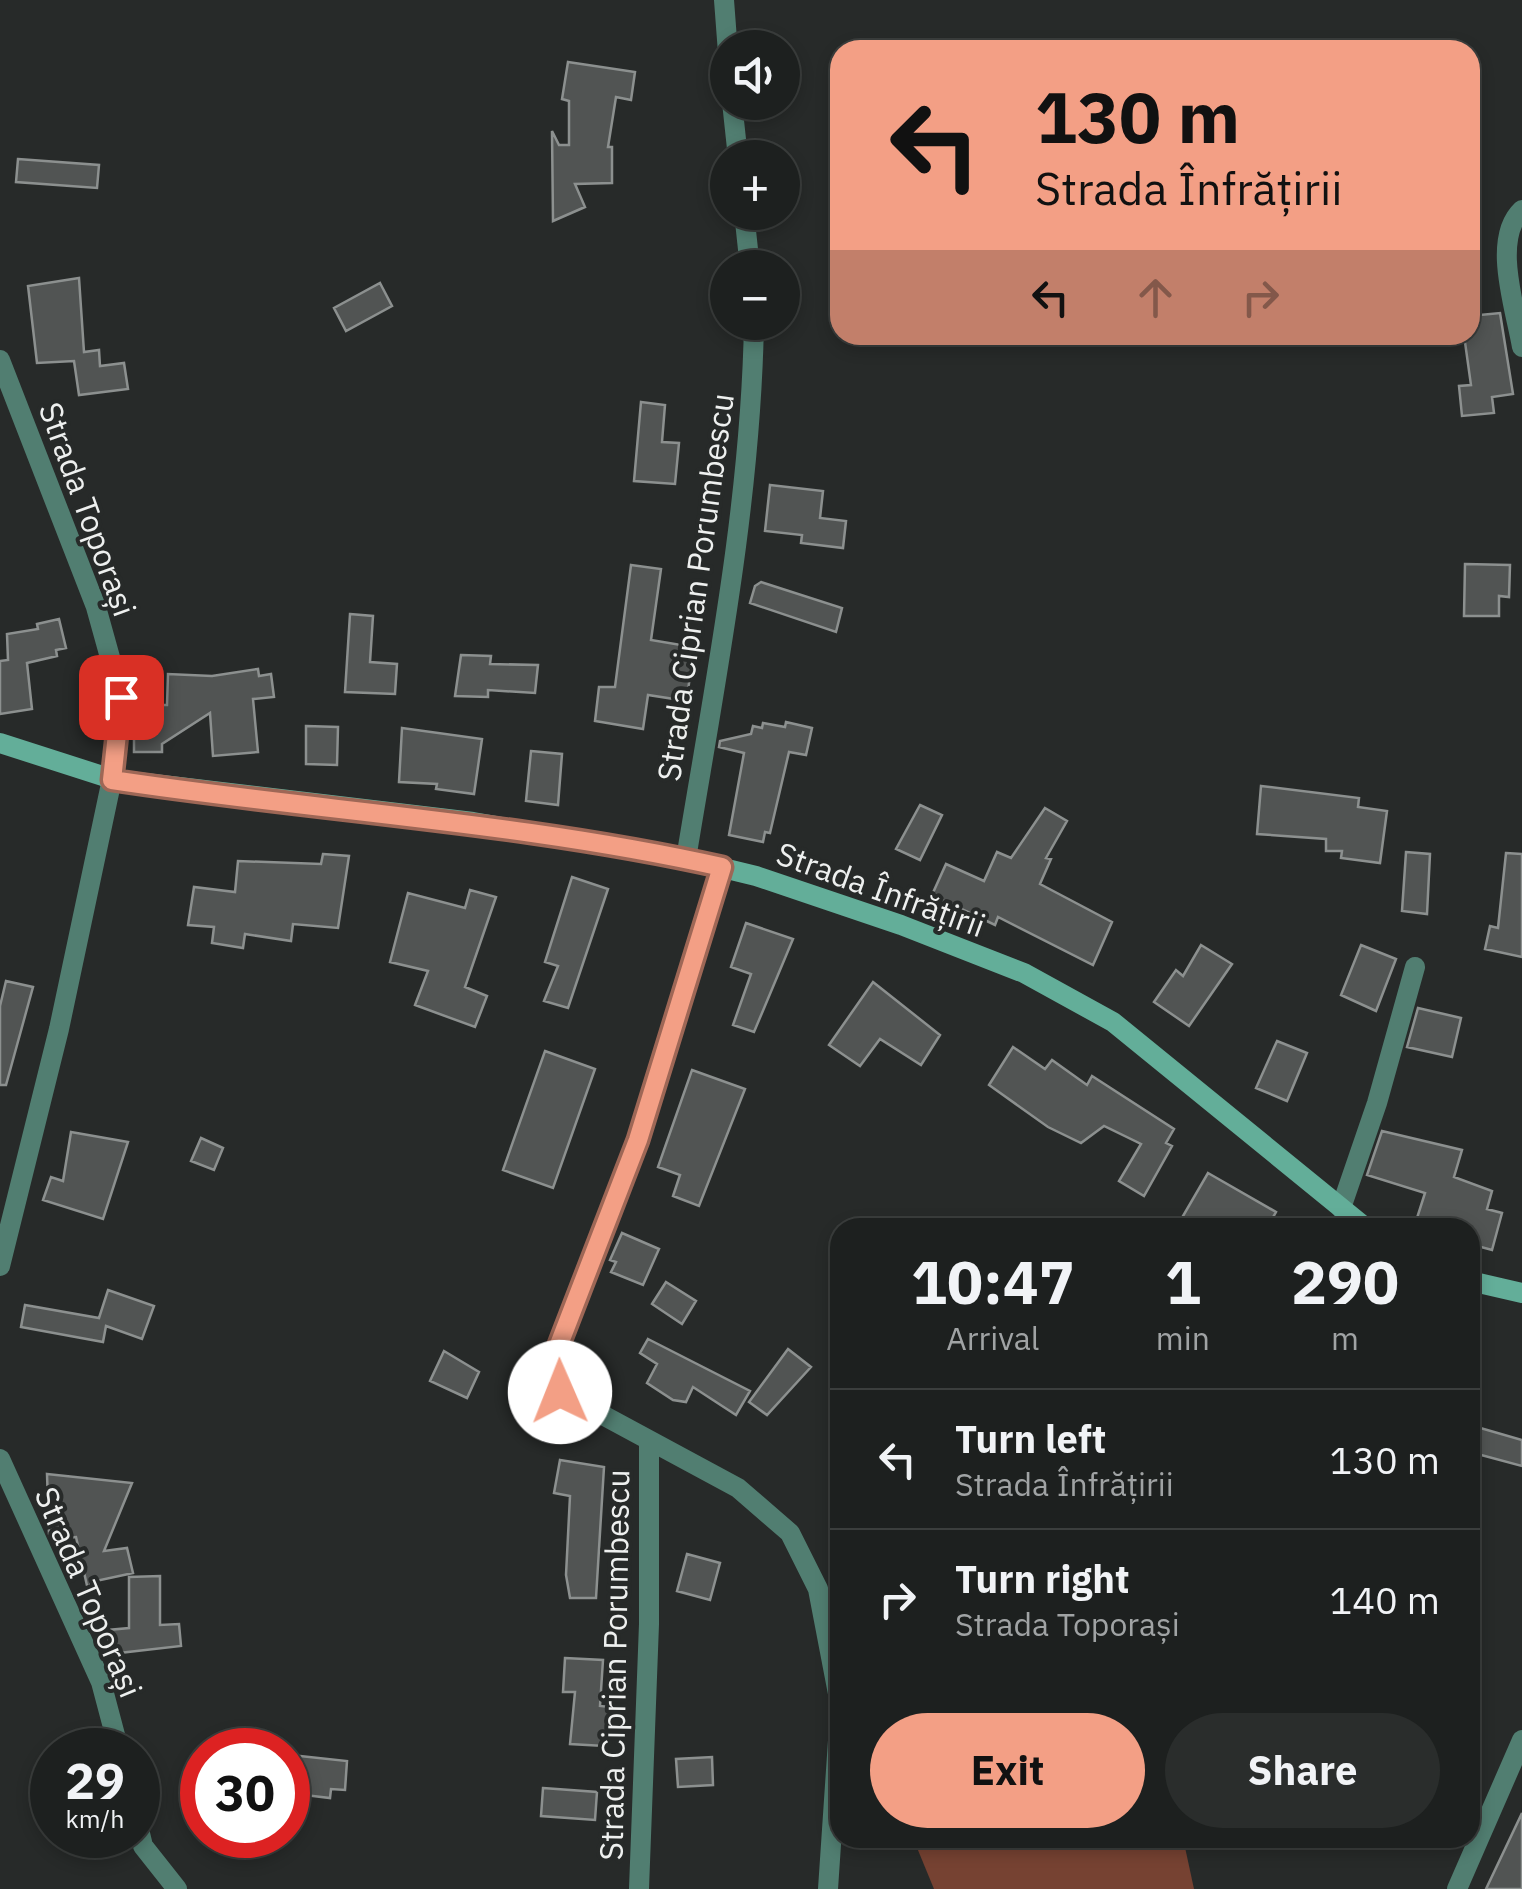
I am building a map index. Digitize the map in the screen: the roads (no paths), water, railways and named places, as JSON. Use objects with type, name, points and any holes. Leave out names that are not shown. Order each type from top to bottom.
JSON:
[{"type":"main road","name":"Strada Înfrățirii","points":[[0,743],[112,780],[273,802],[474,822],[686,859],[902,925],[1024,972],[1113,1022],[1354,1218]]},
{"type":"main road","points":[[1480,1284],[1522,1294]]},
{"type":"street","points":[[724,0],[726,30]]},
{"type":"street","points":[[1522,210],[1513,218],[1507,252],[1522,347]]},
{"type":"street","name":"Strada Ciprian Porumbescu","points":[[686,859],[735,542],[752,397],[754,340]]},
{"type":"street","name":"Strada Toporași","points":[[0,360],[96,607],[121,697],[112,780],[59,1029],[0,1266]]},
{"type":"street","name":"Strada Ciprian Porumbescu","points":[[722,867],[638,1140],[555,1355],[553,1378],[560,1392],[649,1444],[738,1488],[790,1533],[818,1589],[830,1654]]},
{"type":"street","points":[[1342,1208],[1414,968]]},
{"type":"street","name":"Strada Ciprian Porumbescu","points":[[638,1889],[649,1624],[649,1444]]},
{"type":"street","name":"Strada Toporași","points":[[0,1460],[101,1682],[112,1728]]},
{"type":"street","points":[[1480,1836],[1522,1740]]},
{"type":"street","name":"Strada Ciprian Porumbescu","points":[[828,1889],[831,1848]]},
{"type":"street","points":[[1457,1889],[1475,1848]]},
{"type":"street","points":[[152,1858],[177,1889]]}]
